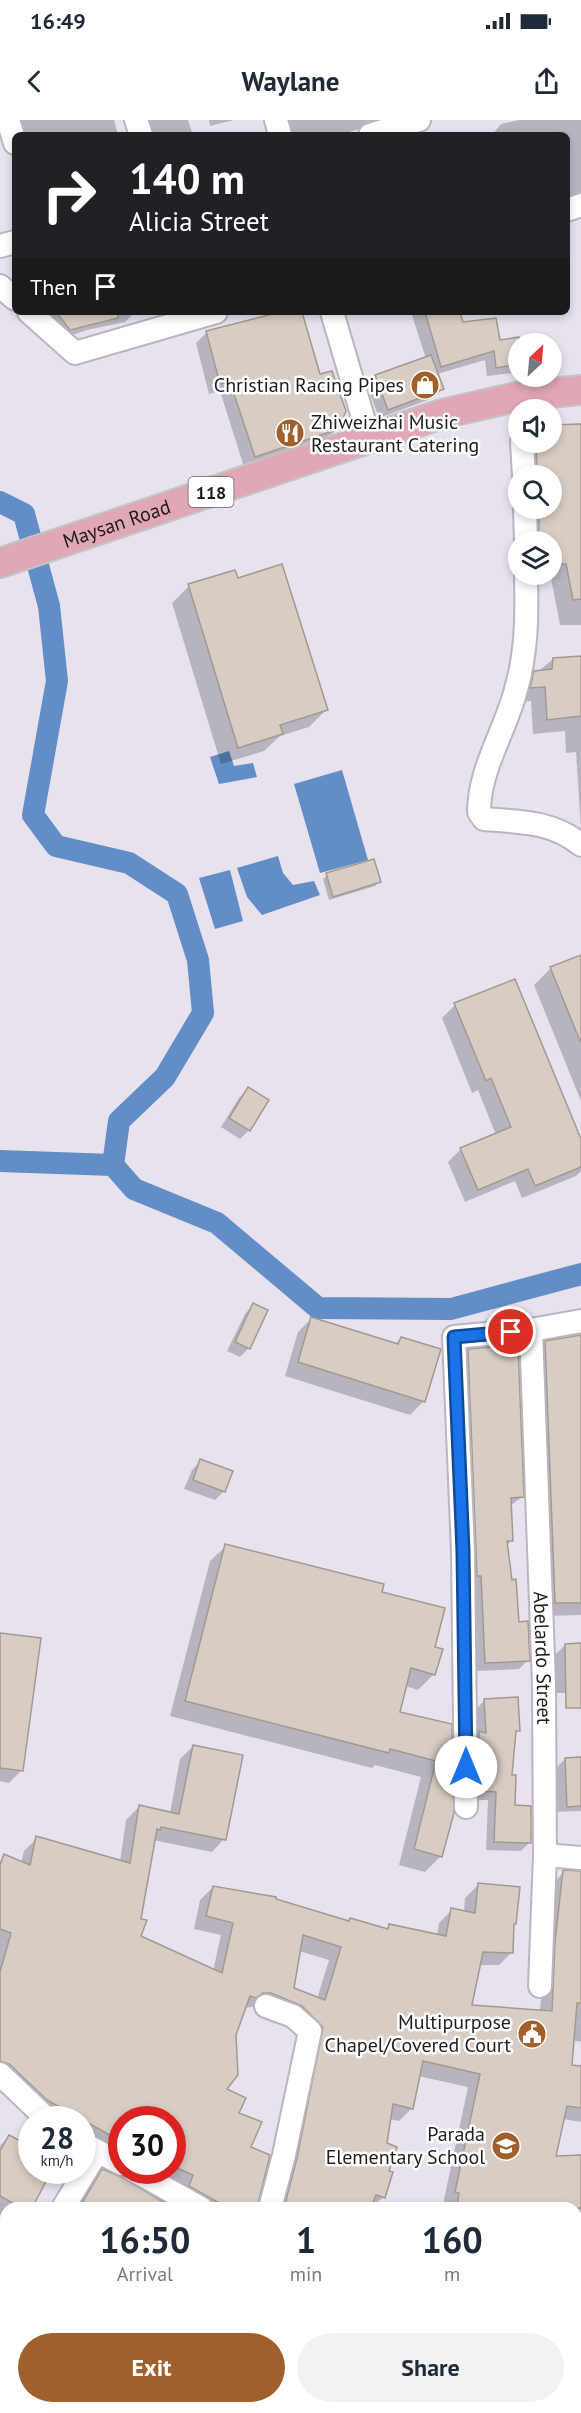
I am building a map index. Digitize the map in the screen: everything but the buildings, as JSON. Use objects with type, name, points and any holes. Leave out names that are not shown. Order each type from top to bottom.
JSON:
[{"type":"main road","name":"118","points":[[539,399],[581,390]]},
{"type":"main road","name":"118","points":[[369,438],[442,414],[508,405]]},
{"type":"main road","name":"Maysan Road","points":[[3,562],[369,438]]},
{"type":"street","points":[[379,132],[419,120]]},
{"type":"street","points":[[0,286],[12,296]]},
{"type":"street","points":[[32,315],[75,353],[206,315]]},
{"type":"street","points":[[333,315],[369,438]]},
{"type":"street","points":[[526,585],[525,658],[515,695],[485,776],[479,812],[484,819],[552,827],[570,836],[581,845]]},
{"type":"street","points":[[466,1807],[463,1562],[454,1337],[531,1330],[581,1321]]},
{"type":"street","name":"Abelardo Street","points":[[531,1330],[544,1685],[545,1855],[540,1986]]},
{"type":"street","points":[[545,1855],[581,1858]]},
{"type":"street","points":[[266,2006],[293,2016],[310,2031],[284,2155],[272,2202]]},
{"type":"street","points":[[0,2074],[33,2106]]},
{"type":"street","points":[[66,2202],[74,2184]]},
{"type":"street","points":[[158,2184],[190,2202]]},
{"type":"water","points":[[229,751],[234,766],[253,763],[257,777],[219,784],[210,757]]},
{"type":"water","points":[[342,770],[368,860],[320,873],[294,784]]},
{"type":"water","points":[[278,856],[283,873],[293,885],[314,881],[320,895],[262,915],[247,897],[237,868]]},
{"type":"water","points":[[230,870],[243,921],[215,929],[199,878]]},
{"type":"waterway","points":[[0,502],[24,514],[49,606],[57,681],[33,815],[56,846],[129,863],[177,894],[198,960],[203,1013],[165,1077],[119,1121],[113,1165],[134,1189],[217,1223],[318,1308],[451,1309],[581,1274]]},
{"type":"waterway","points":[[0,1161],[113,1165]]},
{"type":"place","name":"Christian Racing Pipes","points":[[425,385]]},
{"type":"place","name":"Zhiweizhai Music Restaurant Catering","points":[[290,433]]},
{"type":"place","name":"Multipurpose Chapel/Covered Court","points":[[532,2034]]},
{"type":"place","name":"Parada Elementary School","points":[[506,2146]]},
{"type":"route","points":[[466,1767],[463,1551],[454,1337],[511,1332]]}]
